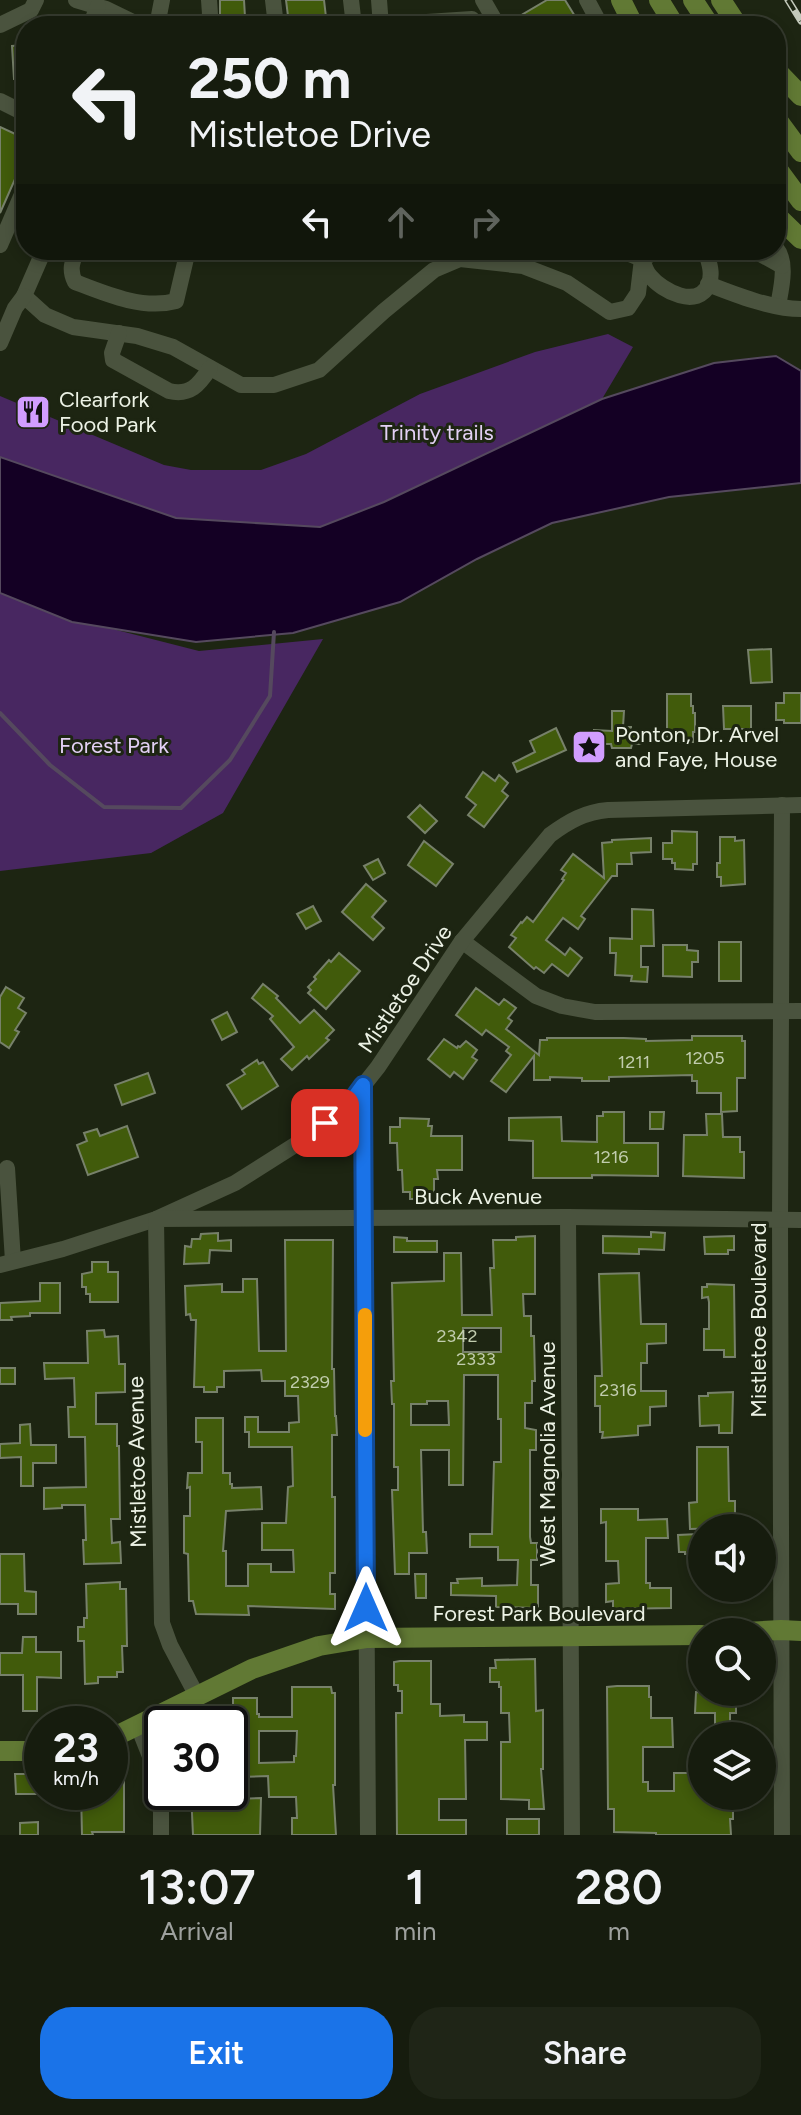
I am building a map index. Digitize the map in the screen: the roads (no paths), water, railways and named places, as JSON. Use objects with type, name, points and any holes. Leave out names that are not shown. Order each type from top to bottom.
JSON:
[{"type":"main road","points":[[786,132],[801,152]]},
{"type":"main road","points":[[786,181],[801,201]]},
{"type":"main road","points":[[786,225],[801,239]]},
{"type":"main road","name":"Forest Park Boulevard","points":[[128,1731],[252,1669],[319,1646],[367,1638],[688,1635]]},
{"type":"main road","points":[[0,1751],[24,1751]]},
{"type":"street","points":[[19,16],[31,10],[36,0]]},
{"type":"street","points":[[78,0],[103,5]]},
{"type":"street","points":[[0,245],[16,208]]},
{"type":"street","points":[[0,343],[15,308],[42,260]]},
{"type":"street","points":[[74,260],[71,274],[75,282],[117,298],[163,304],[176,301],[186,260]]},
{"type":"street","points":[[24,296],[45,315],[73,327],[137,336],[173,347],[241,385],[274,385],[319,370],[434,270],[458,260]]},
{"type":"street","points":[[469,260],[523,266],[567,283],[610,312],[628,308],[638,293],[642,260]]},
{"type":"street","points":[[642,260],[649,276],[661,287],[675,295],[688,297],[703,291],[708,284],[711,269],[708,260]]},
{"type":"street","points":[[771,260],[782,266]]},
{"type":"street","points":[[778,306],[782,260]]},
{"type":"street","points":[[708,284],[778,306],[801,309]]},
{"type":"street","points":[[119,333],[112,353],[113,360],[169,391],[189,392],[199,385],[210,368]]},
{"type":"street","name":"Mistletoe Boulevard","points":[[782,805],[780,1220],[791,1630],[782,1835]]},
{"type":"street","name":"Mistletoe Drive","points":[[6,1263],[63,1249],[156,1219],[235,1183],[325,1123],[355,1096],[378,1067],[462,941],[550,835],[566,823],[593,811],[801,805]]},
{"type":"street","points":[[462,941],[536,996],[562,1006],[595,1012],[801,1011]]},
{"type":"street","points":[[363,1085],[368,1835]]},
{"type":"street","points":[[6,1263],[7,1168]]},
{"type":"street","name":"Buck Avenue","points":[[156,1219],[568,1217],[801,1220]]},
{"type":"street","name":"West Magnolia Avenue","points":[[568,1217],[572,1835]]},
{"type":"street","name":"Mistletoe Avenue","points":[[156,1219],[162,1623],[197,1696]]},
{"type":"street","points":[[138,1726],[161,1784],[161,1835]]},
{"type":"waterway","points":[[0,713],[50,765],[104,807],[181,808],[230,760],[270,696],[274,632]]},
{"type":"railway","points":[[788,0],[801,21]]},
{"type":"place","name":"Clearfork Food Park","points":[[33,412]]},
{"type":"place","name":"Ponton, Dr. Arvel and Faye, House","points":[[589,747]]},
{"type":"park label","name":"Trinity trails","points":[[437,432]]},
{"type":"park label","name":"Forest Park","points":[[114,745]]}]
